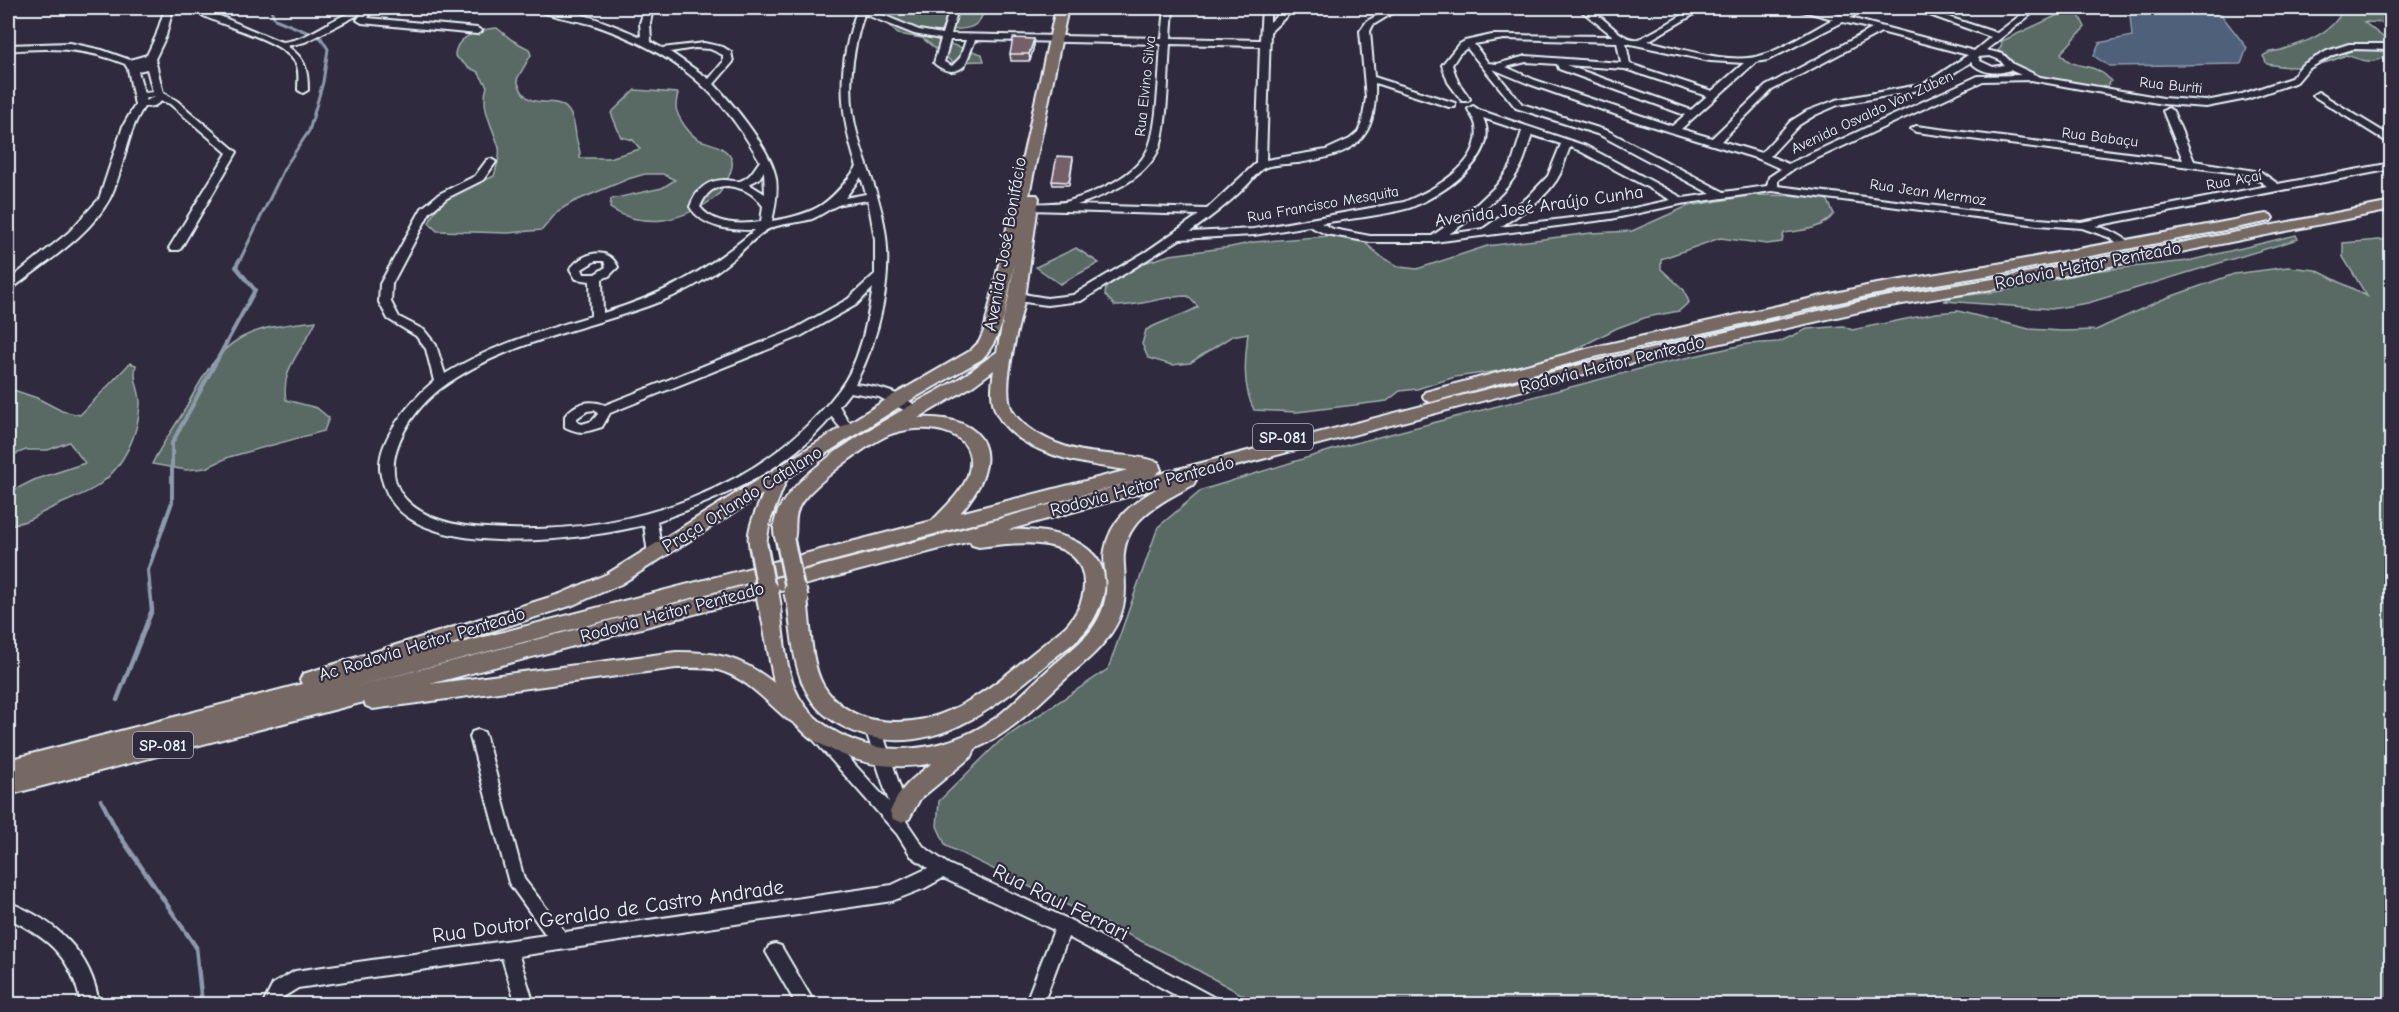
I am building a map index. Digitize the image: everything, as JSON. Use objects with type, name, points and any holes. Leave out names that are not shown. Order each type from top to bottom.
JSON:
[{"type":"main road","name":"Avenida José Bonifácio","points":[[874,731],[848,722],[816,692],[810,675],[785,540],[786,517],[798,495],[829,465],[968,381],[1005,354],[1017,297],[1030,207],[1060,39],[1062,8]]},
{"type":"main road","name":"Avenida José Bonifácio","points":[[898,400],[976,355],[986,345],[992,331],[1060,39],[1072,8]]},
{"type":"main road","name":"Rodovia Heitor Penteado","points":[[8,769],[1295,434],[1602,350],[1872,290],[2003,268],[2391,194]]},
{"type":"main road","name":"Rodovia Heitor Penteado","points":[[8,786],[926,546],[1212,466],[1587,368],[1872,304],[2005,282],[2391,206]]},
{"type":"main road","points":[[1005,354],[999,384],[1003,411],[1021,431],[1052,447],[1091,459],[1163,467]]},
{"type":"main road","name":"Praça Orlando Catalano","points":[[655,554],[898,400]]},
{"type":"main road","points":[[889,427],[928,422],[948,424],[964,432],[976,445],[980,461],[976,477],[963,499],[937,527]]},
{"type":"main road","points":[[902,821],[912,792],[925,779],[1006,720],[1092,642],[1106,626],[1113,613],[1115,595],[1114,551],[1118,534],[1128,520],[1143,505],[1212,466]]},
{"type":"main road","points":[[780,474],[761,521],[758,545],[778,662],[786,691],[807,724]]},
{"type":"main road","points":[[874,731],[911,730],[942,725],[968,713],[995,696],[1077,626],[1088,611],[1094,588],[1092,572],[1084,554],[1069,543],[1049,538],[1019,537],[926,546]]},
{"type":"main road","name":"Ac Rodovia Heitor Penteado","points":[[184,724],[310,680],[566,600],[614,579],[655,554]]},
{"type":"main road","points":[[297,710],[687,660],[719,662],[738,669],[807,724],[843,746],[883,759],[921,757],[944,752],[982,737]]},
{"type":"street","points":[[141,101],[155,102],[159,96],[150,61],[169,8]]},
{"type":"street","points":[[280,45],[302,40],[365,8]]},
{"type":"street","points":[[370,8],[362,20],[477,30]]},
{"type":"street","points":[[537,8],[572,16],[646,43],[710,83],[731,105],[764,162],[771,180],[766,224],[720,266],[694,282],[648,302],[508,347],[441,382],[415,405],[399,426],[388,452],[387,475],[397,503],[433,524],[484,534],[533,536],[582,533],[650,518]]},
{"type":"street","points":[[646,43],[645,23],[649,8]]},
{"type":"street","points":[[954,8],[939,63],[948,68],[965,61],[971,38]]},
{"type":"street","name":"Rua Elvino Silva","points":[[1056,208],[1090,198],[1113,186],[1143,164],[1152,152],[1158,134],[1164,41],[1169,8]]},
{"type":"street","points":[[1261,164],[1266,8]]},
{"type":"street","points":[[1265,32],[1291,8]]},
{"type":"street","points":[[1017,297],[1044,303],[1077,298],[1181,236],[1261,164],[1298,161],[1320,156],[1361,135],[1367,121],[1370,101],[1365,31],[1376,19],[1397,8]]},
{"type":"street","points":[[1582,8],[1607,25],[1621,39],[1626,66]]},
{"type":"street","points":[[1639,42],[1701,8]]},
{"type":"street","points":[[1802,8],[1974,55],[1997,55]]},
{"type":"street","points":[[1681,201],[1568,142],[1472,111],[1458,110],[1455,86],[1448,65],[1455,52],[1468,43],[1509,38],[1621,39],[1705,58],[1739,62],[1765,58],[1863,8]]},
{"type":"street","points":[[1914,8],[1997,36]]},
{"type":"street","points":[[1762,157],[1795,123],[1811,113],[1836,103],[1926,86],[1988,45],[2035,8]]},
{"type":"street","points":[[166,19],[191,10],[280,45],[298,58],[303,68],[303,90]]},
{"type":"street","points":[[855,30],[865,21],[866,14],[917,32],[945,37],[1264,43]]},
{"type":"street","name":"Praça Orlando Catalano","points":[[655,554],[650,518],[722,491],[792,448],[833,406],[847,388],[869,334],[881,274],[881,238],[873,196],[849,124],[845,81],[855,30],[866,14]]},
{"type":"street","points":[[621,33],[639,28],[645,23]]},
{"type":"street","points":[[1714,142],[1769,88],[1882,28]]},
{"type":"street","points":[[1468,43],[1519,106],[1604,133],[1720,194]]},
{"type":"street","points":[[8,48],[37,45],[79,46],[100,50],[132,66],[141,101],[131,120],[104,199],[72,234],[8,286]]},
{"type":"street","points":[[660,51],[694,45],[711,45],[720,48],[728,54],[728,62],[710,83]]},
{"type":"street","name":"Rua Buriti","points":[[1988,45],[1997,55],[2007,60],[2009,66],[2037,79],[2163,101],[2206,104],[2244,97],[2294,80],[2305,67],[2330,53],[2352,46],[2391,47]]},
{"type":"street","points":[[1974,55],[1974,61],[1979,66],[1999,70],[2013,77]]},
{"type":"street","points":[[132,66],[138,59],[150,61]]},
{"type":"street","points":[[1497,67],[1526,59],[1626,66],[1714,95]]},
{"type":"street","points":[[1674,130],[1753,60]]},
{"type":"street","points":[[1562,61],[1562,67],[1693,114]]},
{"type":"street","points":[[1485,65],[1497,67],[1532,82],[1674,130],[1762,157],[1788,168]]},
{"type":"street","name":"Avenida Osvaldo Von Zuben","points":[[1772,188],[1773,179],[1788,168],[1981,78],[1978,71],[1979,66]]},
{"type":"street","points":[[1999,70],[2009,66]]},
{"type":"street","points":[[1369,78],[1425,96],[1457,101]]},
{"type":"street","points":[[1981,78],[2037,79]]},
{"type":"street","points":[[2318,95],[2391,142]]},
{"type":"street","points":[[159,96],[173,102],[232,152],[175,248]]},
{"type":"street","name":"Rua Francisco Mesquita","points":[[1181,236],[1254,232],[1407,205],[1436,192],[1462,171],[1473,157],[1482,135],[1483,125],[1472,111]]},
{"type":"street","points":[[2168,111],[2190,164]]},
{"type":"street","name":"Rua Babaçu","points":[[1916,129],[2246,171],[2258,174],[2276,188]]},
{"type":"street","points":[[1434,239],[1479,207],[1500,187],[1516,167],[1528,130]]},
{"type":"street","points":[[1485,233],[1544,189],[1555,175],[1560,153],[1568,142]]},
{"type":"street","points":[[441,382],[432,348],[420,333],[394,318],[385,302],[386,284],[426,210],[443,196],[479,178],[491,162]]},
{"type":"street","points":[[741,184],[755,177],[764,162]]},
{"type":"street","points":[[768,205],[753,189],[741,184],[714,183],[702,191],[695,207],[708,220],[724,225],[746,226],[797,220],[818,213],[834,202],[863,166]]},
{"type":"street","name":"Rua Açaí","points":[[2081,225],[2391,166]]},
{"type":"street","points":[[1113,186],[1110,200],[1123,211]]},
{"type":"street","name":"Avenida José Araújo Cunha","points":[[1312,223],[1330,232],[1370,239],[1434,239],[1611,216],[1720,194],[1772,188]]},
{"type":"street","name":"Rua Jean Mermoz","points":[[1772,188],[2028,221],[2081,225]]},
{"type":"street","points":[[834,202],[873,196]]},
{"type":"street","points":[[1030,207],[1210,212]]},
{"type":"street","points":[[2081,225],[2112,235],[2125,244]]},
{"type":"street","points":[[604,411],[795,334],[852,302],[881,274]]},
{"type":"street","points":[[596,278],[597,317]]},
{"type":"street","points":[[847,388],[876,391],[898,400],[915,412]]},
{"type":"street","points":[[833,406],[843,424],[853,429]]},
{"type":"street","points":[[807,724],[902,821]]},
{"type":"street","points":[[874,731],[902,821]]},
{"type":"street","points":[[478,737],[517,884],[561,941]]},
{"type":"street","name":"Rua Raul Ferrari","points":[[902,821],[917,851],[942,869],[1064,926],[1209,1005]]},
{"type":"street","name":"Rua Doutor Geraldo de Castro Andrade","points":[[275,997],[295,980],[892,893],[942,869]]},
{"type":"street","points":[[8,910],[26,918],[65,947],[81,966],[88,988],[90,1005]]},
{"type":"street","points":[[1034,1005],[1064,926]]},
{"type":"street","points":[[508,949],[525,1005]]},
{"type":"street","points":[[775,952],[806,1005]]},
{"type":"green space","points":[[861,8],[909,8],[924,12],[934,8],[985,8],[977,23],[971,27],[932,33],[934,39],[982,54],[984,61],[952,62],[922,38],[898,34],[885,22],[863,15]]},
{"type":"green space","points":[[2060,8],[2083,8],[2078,13],[2085,27],[2061,53],[2071,62],[2104,74],[2111,81],[2107,87],[2092,87],[2027,76],[1996,53],[2002,41],[2058,15]]},
{"type":"green space","points":[[2391,8],[2391,23],[2364,22],[2388,41],[2388,55],[2373,61],[2346,55],[2307,66],[2288,67],[2267,64],[2263,56],[2265,54],[2302,43],[2321,34],[2337,20],[2341,9]]},
{"type":"green space","points":[[497,28],[512,40],[529,49],[531,55],[517,79],[523,93],[530,99],[558,103],[566,108],[572,118],[580,158],[609,158],[640,149],[633,140],[621,137],[611,113],[635,90],[678,93],[677,111],[688,130],[696,138],[721,148],[731,158],[731,170],[721,191],[699,208],[663,220],[635,219],[610,208],[611,199],[662,188],[675,180],[663,174],[645,174],[573,202],[558,211],[542,230],[508,233],[437,231],[429,223],[440,205],[456,193],[494,176],[497,166],[499,151],[485,103],[487,86],[478,72],[455,56],[459,43],[470,35]]},
{"type":"green space","points":[[1755,195],[1822,196],[1828,201],[1834,214],[1818,226],[1784,233],[1782,242],[1767,244],[1720,238],[1661,259],[1661,269],[1684,290],[1689,302],[1679,311],[1647,317],[1617,328],[1534,371],[1506,370],[1455,377],[1417,389],[1400,391],[1387,401],[1297,412],[1254,410],[1246,382],[1245,362],[1248,333],[1232,336],[1190,363],[1172,365],[1148,358],[1142,344],[1146,330],[1198,307],[1188,296],[1115,306],[1105,295],[1107,280],[1134,266],[1170,255],[1254,242],[1342,235],[1358,237],[1383,258],[1400,267],[1417,269],[1487,246],[1591,233],[1632,231],[1688,206]]},
{"type":"green space","points":[[2296,235],[2298,239],[2088,303],[2051,309],[1944,301],[1953,297],[2002,291],[2093,271],[2188,261]]},
{"type":"green space","points":[[2391,239],[2391,1004],[1259,1004],[1174,957],[946,846],[937,826],[939,801],[1000,741],[1108,669],[1158,527],[1202,490],[1348,445],[1655,365],[1747,344],[1779,342],[1807,329],[1843,326],[1852,330],[1936,313],[1958,311],[2029,329],[2096,330],[2161,300],[2234,274],[2288,267],[2316,270],[2367,296],[2343,257],[2343,243]]},
{"type":"green space","points":[[1076,248],[1099,263],[1060,284],[1036,267]]},
{"type":"green space","points":[[316,321],[294,359],[286,378],[285,389],[286,400],[317,408],[329,418],[324,431],[229,457],[206,468],[186,470],[152,464],[206,373],[229,346],[239,339],[266,328]]},
{"type":"green space","points":[[130,363],[136,365],[135,376],[140,400],[139,416],[133,438],[116,469],[89,491],[28,520],[8,525],[8,493],[34,480],[85,463],[69,442],[48,450],[26,450],[8,457],[8,388],[37,398],[62,411],[80,415]]},
{"type":"water","points":[[2125,8],[2216,8],[2247,48],[2241,64],[2109,66],[2094,56],[2099,43],[2132,36],[2130,16]]},
{"type":"building","points":[[1013,38],[1034,39],[1029,54],[1010,54]]},
{"type":"building","points":[[1057,156],[1073,157],[1069,182],[1052,181]]},
{"type":"waterway","points":[[239,262],[285,167],[309,131],[323,82],[328,49],[321,38],[275,19],[270,8]]},
{"type":"waterway","points":[[150,593],[148,570],[172,502],[172,443],[255,290],[236,267],[239,260]]},
{"type":"waterway","points":[[117,700],[152,610],[150,591]]},
{"type":"waterway","points":[[101,800],[118,833],[196,947],[202,1004]]}]
